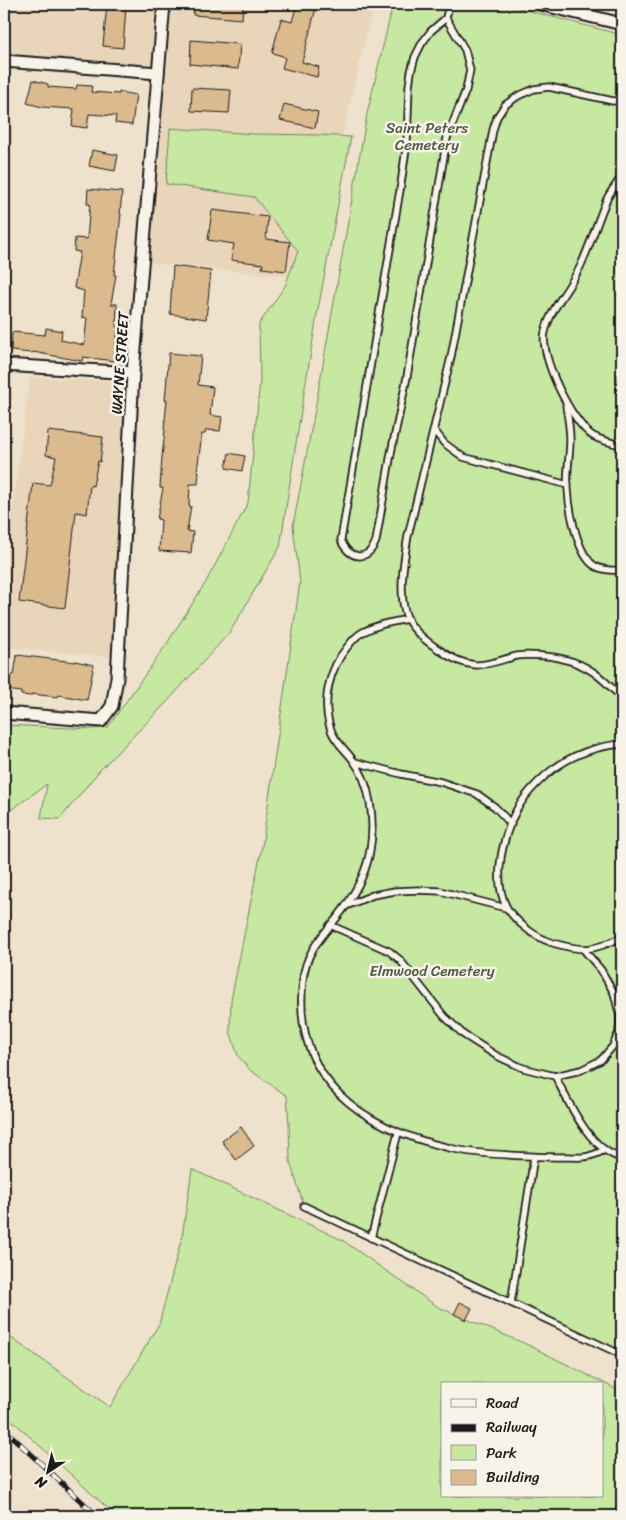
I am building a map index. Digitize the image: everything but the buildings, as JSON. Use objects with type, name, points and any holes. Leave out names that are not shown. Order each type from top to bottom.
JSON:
[{"type":"street","name":"WAYNE STREET","points":[[4,713],[101,721],[112,706],[117,678],[133,373],[164,4]]},
{"type":"street","points":[[540,4],[622,24]]},
{"type":"street","points":[[4,61],[158,73]]},
{"type":"street","points":[[4,365],[133,373]]},
{"type":"lane","points":[[446,18],[465,50],[470,70],[447,138],[444,153],[377,536],[372,551],[366,555],[359,556],[351,554],[343,547],[341,540],[401,184],[407,142],[411,72],[415,57],[422,43],[431,31],[446,18],[449,4]]},
{"type":"lane","points":[[622,100],[613,101],[549,87],[534,89],[518,96],[505,105],[497,116],[492,130],[451,357],[408,536],[403,564],[402,586],[408,619],[424,639],[451,658],[475,665],[488,664],[520,655],[560,658],[585,666],[599,675],[622,698]]},
{"type":"lane","points":[[622,176],[606,200],[580,267],[553,309],[544,334],[544,347],[557,385],[565,401],[584,428],[593,436],[604,441],[622,445]]},
{"type":"lane","points":[[565,401],[570,437],[568,485],[573,523],[579,542],[586,556],[595,566],[622,570]]},
{"type":"lane","points":[[434,430],[444,443],[463,457],[568,485]]},
{"type":"lane","points":[[408,619],[362,632],[342,653],[330,676],[327,715],[331,731],[355,762],[366,782],[371,805],[372,834],[365,869],[355,891],[311,950],[305,965],[302,1018],[313,1058],[334,1089],[367,1117],[398,1133],[452,1149],[534,1157],[587,1157],[605,1150]]},
{"type":"lane","points":[[622,744],[606,746],[577,755],[552,770],[523,799],[511,824],[504,846],[500,869],[502,897],[506,908],[536,937],[570,948],[584,950],[602,946],[622,937]]},
{"type":"lane","points":[[355,762],[441,782],[477,794],[495,807],[511,824]]},
{"type":"lane","points":[[345,906],[373,894],[418,890],[440,891],[506,908]]},
{"type":"lane","points":[[330,925],[389,951],[400,960],[444,1016],[464,1035],[497,1056],[523,1068],[555,1076],[581,1070],[601,1060],[613,1046],[619,1032],[620,1017],[614,993],[601,970],[584,950]]},
{"type":"lane","points":[[555,1076],[588,1133],[605,1150],[614,1156],[622,1158]]},
{"type":"lane","points":[[371,1238],[398,1133]]},
{"type":"lane","points":[[511,1304],[534,1157]]},
{"type":"lane","points":[[304,1206],[622,1355]]},
{"type":"shaded area","points":[[4,4],[156,4],[152,65],[4,54]]},
{"type":"shaded area","points":[[172,4],[374,4],[308,278],[150,263]]},
{"type":"shaded area","points":[[30,377],[125,382],[111,657],[4,647],[4,574]]},
{"type":"green space","name":"Elmwood Cemetery","points":[[393,4],[503,4],[622,35],[622,1355],[304,1206],[290,1162],[287,1096],[250,1070],[238,1056],[230,1031],[231,1000],[262,846],[300,582],[293,526],[367,114]]},
{"type":"green space","points":[[170,128],[254,134],[351,137],[318,309],[280,547],[230,632],[166,703],[100,770],[60,819],[41,818],[47,784],[4,815],[4,725],[93,729],[108,727],[164,648],[206,582],[248,503],[260,381],[259,324],[285,286],[298,251],[254,197],[166,184]]},
{"type":"green space","points":[[192,1169],[342,1240],[438,1307],[526,1344],[602,1382],[441,1382],[441,1498],[604,1498],[604,1383],[622,1392],[622,1516],[116,1516],[4,1413],[4,1333],[110,1407],[159,1324],[182,1237]]},
{"type":"railway","points":[[4,1429],[97,1516]]},
{"type":"park label","name":"Saint Peters Cemetery","points":[[427,136]]}]
